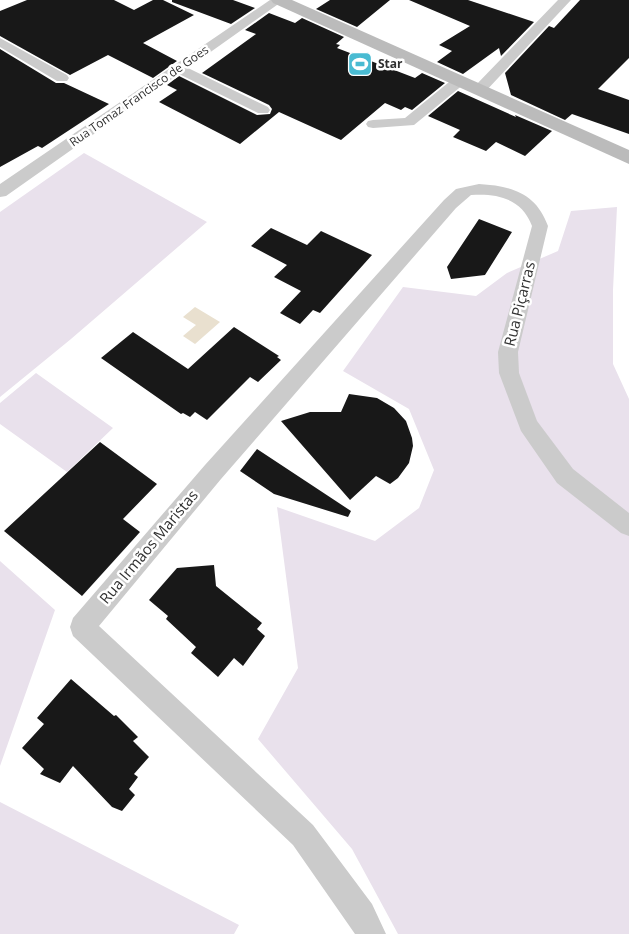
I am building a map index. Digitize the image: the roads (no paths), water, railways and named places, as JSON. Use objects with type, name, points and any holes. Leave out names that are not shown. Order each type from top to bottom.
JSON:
[{"type":"main road","points":[[279,0],[629,158]]},
{"type":"street","name":"Rua Tomaz Francisco de Goes","points":[[0,192],[279,0]]},
{"type":"street","points":[[479,90],[565,0]]},
{"type":"street","points":[[0,42],[62,78]]},
{"type":"street","points":[[179,69],[263,110]]},
{"type":"street","points":[[373,124],[409,122],[459,81]]},
{"type":"street","name":"Rua Irmãos Maristas","points":[[371,934],[361,915],[303,835],[82,627],[213,472],[461,193],[474,190],[491,190],[517,197]]},
{"type":"street","name":"Rua Piçarras","points":[[517,197],[528,203],[534,210],[540,226],[508,352],[509,373],[528,426],[565,476],[629,526]]},
{"type":"place","name":"Star","points":[[360,64]]}]
